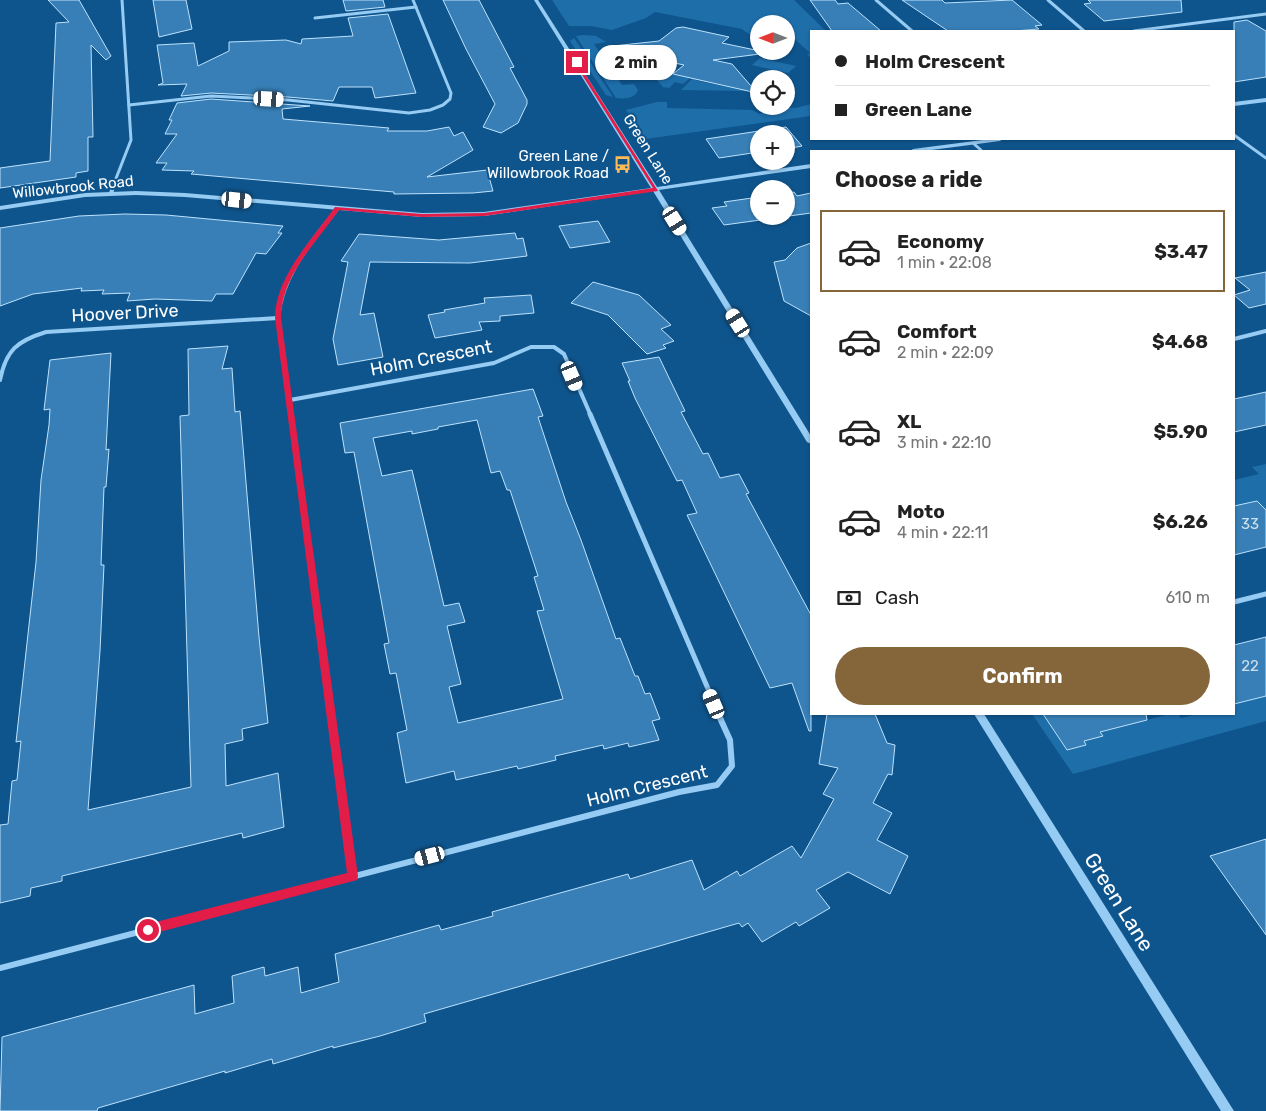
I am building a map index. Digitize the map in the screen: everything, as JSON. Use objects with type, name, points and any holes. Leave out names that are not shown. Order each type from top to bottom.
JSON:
[{"type":"street","points":[[111,193],[130,148],[131,140],[122,0]]},
{"type":"street","points":[[129,105],[211,96],[288,100],[402,112],[423,111],[437,107],[447,102],[451,93],[413,0]]},
{"type":"street","name":"Green Lane","points":[[536,0],[656,190],[810,440]]},
{"type":"street","points":[[876,0],[911,30]]},
{"type":"street","points":[[1048,0],[1083,30]]},
{"type":"street","points":[[315,18],[416,7]]},
{"type":"street","points":[[1142,30],[1266,14]]},
{"type":"street","points":[[1235,104],[1266,100]]},
{"type":"street","points":[[1235,135],[1266,158]]},
{"type":"street","points":[[920,150],[993,140]]},
{"type":"street","points":[[973,143],[981,150]]},
{"type":"street","name":"Willowbrook Road","points":[[0,208],[111,193],[169,194],[422,215],[484,214],[810,166]]},
{"type":"street","points":[[337,209],[290,275],[278,303],[278,318],[353,876]]},
{"type":"street","name":"Hoover Drive","points":[[0,380],[4,359],[14,346],[23,340],[46,332],[278,318]]},
{"type":"street","points":[[1235,339],[1266,331]]},
{"type":"street","points":[[1235,334],[1242,337]]},
{"type":"street","name":"Holm Crescent","points":[[0,968],[669,794],[717,785],[732,766],[730,740],[564,354],[554,348],[531,348],[494,363],[290,400]]},
{"type":"street","points":[[1235,602],[1266,594]]},
{"type":"street","name":"Green Lane","points":[[980,715],[1228,1111]]},
{"type":"shaded area","points":[[552,0],[794,0],[825,30],[810,30],[810,53],[795,39],[795,15],[750,15],[750,35],[742,29],[655,12],[646,18],[612,30],[591,26],[569,26]]},
{"type":"shaded area","points":[[576,36],[596,36],[606,42],[594,44],[622,85],[634,84],[638,90],[637,93],[632,97],[616,98]]},
{"type":"shaded area","points":[[574,38],[613,97],[606,95],[570,41]]},
{"type":"shaded area","points":[[758,60],[769,60],[796,66],[791,70],[774,70],[752,65]]},
{"type":"shaded area","points":[[663,61],[661,64],[666,70],[690,78],[683,84],[675,82],[669,88],[663,87],[646,68],[652,63]]},
{"type":"shaded area","points":[[693,78],[698,81],[750,91],[681,90]]},
{"type":"shaded area","points":[[657,102],[667,102],[667,108],[750,110],[750,115],[795,115],[795,108],[810,104],[810,116],[645,139],[626,110]]},
{"type":"shaded area","points":[[1266,464],[1266,510],[1256,501],[1235,509],[1235,480],[1259,474],[1252,467]]},
{"type":"shaded area","points":[[1266,681],[1266,721],[1073,774],[1033,715],[1044,715],[1067,750],[1085,745],[1084,741],[1102,736],[1100,732],[1166,715],[1179,715],[1181,718],[1194,715],[1235,715],[1235,697],[1259,690]]},
{"type":"building","points":[[48,0],[79,0],[111,56],[106,60],[91,45],[93,137],[88,137],[88,171],[76,173],[76,177],[0,188],[0,168],[50,161],[56,23],[69,22]]},
{"type":"building","points":[[153,0],[186,0],[192,29],[159,37]]},
{"type":"building","points":[[343,0],[383,0],[385,7],[346,11]]},
{"type":"building","points":[[443,0],[479,0],[514,67],[510,68],[527,100],[527,104],[518,123],[501,133],[483,127],[495,104]]},
{"type":"building","points":[[810,0],[835,0],[838,4],[848,3],[880,30],[831,30]]},
{"type":"building","points":[[902,0],[942,0],[945,3],[1012,0],[1042,25],[1035,26],[1039,29],[1026,30],[947,30]]},
{"type":"building","points":[[1088,0],[1181,0],[1182,12],[1104,21],[1084,4],[1091,3]]},
{"type":"building","points":[[388,14],[416,93],[375,98],[372,87],[339,87],[333,101],[211,93],[181,96],[187,84],[158,85],[163,83],[157,45],[194,43],[198,66],[229,51],[229,42],[286,40],[301,44],[302,39],[353,36],[348,18]]},
{"type":"building","points":[[1247,20],[1266,31],[1266,77],[1235,82],[1234,22]]},
{"type":"building","points":[[683,27],[729,37],[722,43],[750,49],[750,55],[713,60],[732,64],[750,85],[750,91],[673,74],[684,65],[613,50],[613,46],[659,41],[676,28]]},
{"type":"building","points":[[211,99],[310,106],[282,109],[283,119],[389,128],[387,131],[427,131],[449,127],[454,136],[463,132],[473,150],[427,177],[487,170],[493,191],[394,194],[394,192],[191,174],[194,171],[162,170],[167,163],[156,163],[177,134],[165,134],[177,103]]},
{"type":"building","points":[[750,132],[750,153],[719,158],[706,139]]},
{"type":"building","points":[[795,138],[802,146],[795,147]]},
{"type":"building","points":[[795,193],[797,196],[810,193],[810,213],[795,215]]},
{"type":"building","points":[[750,198],[750,221],[724,225],[712,208],[727,206],[724,202]]},
{"type":"building","points":[[166,215],[283,226],[278,233],[282,233],[266,254],[256,253],[233,294],[216,294],[212,301],[155,299],[127,301],[130,293],[102,294],[104,290],[81,291],[82,288],[33,294],[0,306],[0,228],[79,216]]},
{"type":"building","points":[[598,221],[610,242],[570,248],[559,226]]},
{"type":"building","points":[[515,233],[517,239],[523,238],[527,256],[470,263],[370,262],[360,315],[374,313],[383,357],[338,365],[333,339],[348,262],[341,261],[359,234],[439,240]]},
{"type":"building","points":[[810,243],[810,315],[784,301],[774,262],[785,260],[797,248]]},
{"type":"building","points":[[1266,272],[1266,304],[1249,308],[1235,295],[1250,290],[1235,278]]},
{"type":"building","points":[[593,282],[639,295],[671,325],[661,329],[674,341],[663,345],[666,348],[647,354],[608,315],[571,303]]},
{"type":"building","points":[[531,295],[534,313],[500,316],[500,321],[479,322],[482,330],[435,338],[428,315],[445,312],[444,310],[485,303],[484,298]]},
{"type":"building","points":[[228,346],[222,369],[232,368],[235,412],[240,411],[268,723],[242,729],[243,740],[225,744],[226,786],[278,773],[284,827],[243,838],[242,833],[62,876],[62,881],[31,888],[30,896],[0,903],[0,825],[8,824],[12,781],[17,780],[21,741],[16,742],[36,562],[41,480],[49,425],[50,409],[44,410],[50,360],[111,353],[106,450],[109,449],[106,487],[104,487],[101,565],[104,565],[100,651],[88,810],[191,787],[180,416],[189,415],[188,349]]},
{"type":"building","points":[[659,357],[685,411],[681,412],[703,454],[708,453],[720,478],[739,474],[749,493],[746,494],[810,613],[811,731],[809,731],[792,683],[770,688],[687,515],[697,513],[682,480],[677,481],[635,398],[622,363]]},
{"type":"building","points":[[533,389],[543,416],[538,417],[566,502],[616,639],[620,638],[635,676],[638,676],[645,694],[650,693],[660,719],[652,721],[659,740],[629,747],[628,743],[604,749],[603,745],[555,756],[556,760],[518,769],[517,766],[456,780],[454,771],[406,783],[397,733],[407,730],[396,673],[390,674],[384,644],[389,643],[354,452],[345,453],[340,423]],"holes":[[[477,420],[491,473],[500,471],[507,490],[510,490],[538,576],[534,577],[544,610],[537,611],[563,699],[458,723],[449,687],[461,684],[447,626],[465,622],[459,603],[444,606],[412,470],[382,476],[373,438],[412,431],[412,434]]]},
{"type":"building","points":[[1266,392],[1266,425],[1235,432],[1235,399]]},
{"type":"building","points":[[1257,501],[1266,510],[1266,547],[1235,555],[1235,506]]},
{"type":"building","points":[[1266,637],[1266,696],[1235,704],[1235,645]]},
{"type":"building","points":[[827,715],[875,715],[887,743],[895,745],[892,775],[888,774],[873,803],[892,813],[877,840],[908,856],[890,894],[848,872],[816,890],[830,908],[799,926],[796,922],[762,942],[748,923],[742,927],[739,923],[424,1014],[426,1022],[380,1036],[333,1048],[333,1046],[273,1064],[272,1059],[225,1073],[225,1071],[98,1108],[97,1111],[0,1111],[2,1037],[194,985],[195,1014],[234,1003],[232,976],[264,967],[265,976],[298,967],[301,993],[339,982],[335,954],[439,925],[441,930],[493,916],[492,912],[628,874],[630,879],[692,860],[704,890],[737,871],[740,876],[792,846],[801,858],[834,799],[823,794],[838,768],[819,764]]},
{"type":"building","points":[[1044,715],[1146,715],[1147,720],[1100,732],[1103,736],[1084,741],[1086,745],[1067,750]]},
{"type":"building","points":[[1266,839],[1266,935],[1210,856]]},
{"type":"place","name":"Green Lane / Willowbrook Road","points":[[623,165]]},
{"type":"route","points":[[148,930],[353,876],[278,318],[278,303],[283,288],[290,275],[337,209],[422,215],[484,214],[656,190],[577,62]]}]
